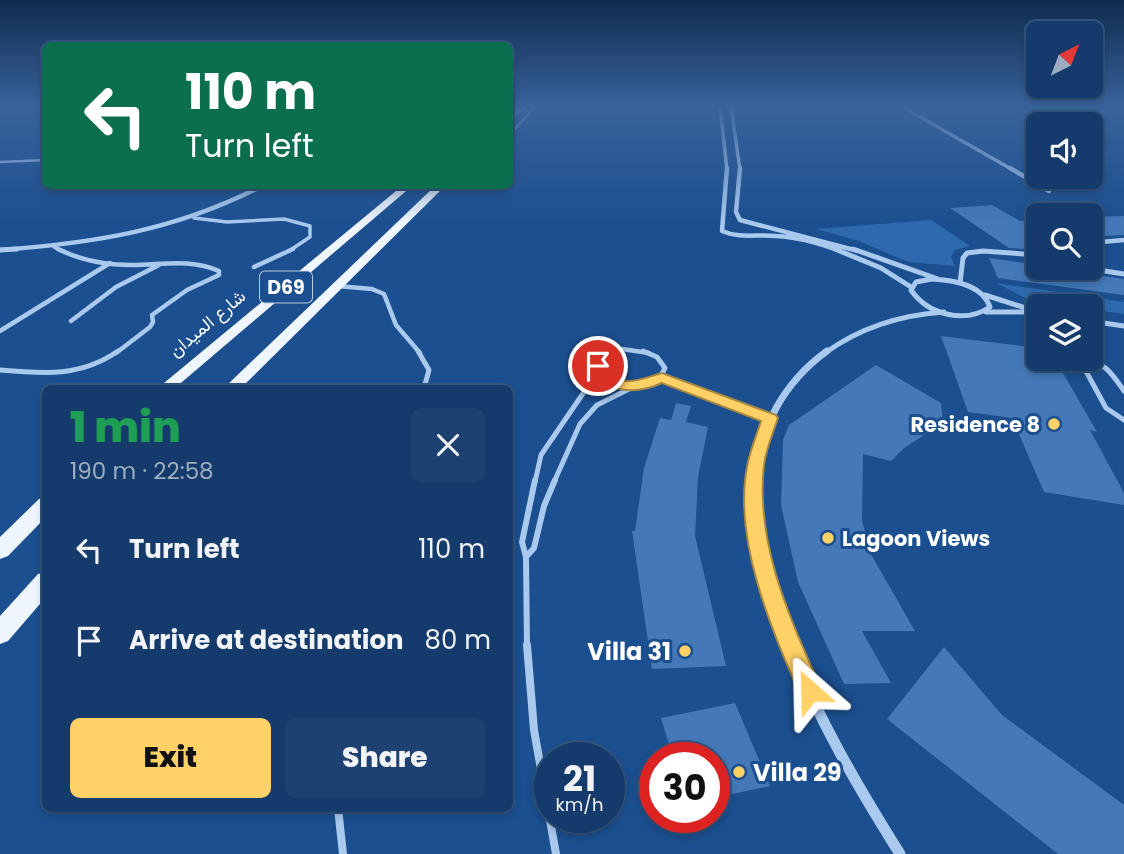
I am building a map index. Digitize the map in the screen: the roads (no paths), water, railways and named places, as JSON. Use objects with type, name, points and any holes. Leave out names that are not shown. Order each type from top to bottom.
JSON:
[{"type":"main road","name":"شارع الميدان","points":[[170,385],[403,189]]},
{"type":"main road","name":"D69","points":[[235,385],[437,189]]},
{"type":"main road","points":[[0,550],[42,508]]},
{"type":"main road","points":[[0,633],[42,586]]},
{"type":"street","points":[[724,146],[727,178],[720,229],[739,237],[765,235],[803,240],[887,271],[911,287],[915,298],[910,310]]},
{"type":"street","points":[[737,146],[740,170],[738,216],[759,227],[854,247],[891,264],[960,283],[1026,309]]},
{"type":"street","points":[[970,146],[1049,191]]},
{"type":"street","points":[[0,250],[54,247],[121,238],[194,218],[256,189]]},
{"type":"street","points":[[765,235],[815,247],[887,271]]},
{"type":"street","points":[[1103,242],[1124,240]]},
{"type":"street","points":[[844,253],[854,247]]},
{"type":"street","points":[[960,283],[963,257],[967,253],[983,251],[1026,254]]},
{"type":"street","points":[[1103,271],[1124,274]]},
{"type":"street","points":[[911,287],[920,281],[938,279]]},
{"type":"street","points":[[984,294],[991,304],[984,312]]},
{"type":"street","points":[[915,298],[944,312]]},
{"type":"street","points":[[900,854],[831,736],[790,647],[764,568],[754,512],[754,485],[762,438],[770,418],[799,375],[814,360],[856,334],[910,310],[967,315],[984,312],[1026,312]]},
{"type":"street","points":[[1103,323],[1124,326]]},
{"type":"lane","points":[[0,162],[42,160]]},
{"type":"lane","points":[[194,218],[230,222],[291,220],[310,226],[310,237],[301,244],[254,267]]},
{"type":"lane","points":[[0,370],[65,375],[95,367],[150,327],[153,313],[187,290],[219,275],[219,271],[208,266],[165,262],[129,265],[111,263],[63,253],[54,247]]},
{"type":"lane","points":[[71,321],[124,282],[165,262]]},
{"type":"lane","points":[[0,331],[111,263]]},
{"type":"lane","points":[[337,286],[367,288],[384,294],[397,327],[429,365],[431,372],[428,385]]},
{"type":"lane","points":[[556,854],[528,680],[526,557],[522,546],[524,521],[541,455],[553,434],[582,398],[605,355],[615,350],[635,349],[657,356],[665,368],[662,378],[650,385],[633,387],[615,384],[599,370]]},
{"type":"lane","points":[[1103,365],[1124,391]]},
{"type":"lane","points":[[1085,371],[1110,413],[1124,420]]},
{"type":"lane","points":[[662,378],[770,418]]},
{"type":"lane","points":[[526,557],[534,548],[544,506],[580,425],[597,405],[633,387]]},
{"type":"lane","points":[[338,812],[343,854]]},
{"type":"place","name":"Residence 8","points":[[1054,424]]},
{"type":"place","name":"Lagoon Views","points":[[828,538]]},
{"type":"place","name":"Villa 31","points":[[685,651]]},
{"type":"place","name":"Villa 29","points":[[739,772]]}]
